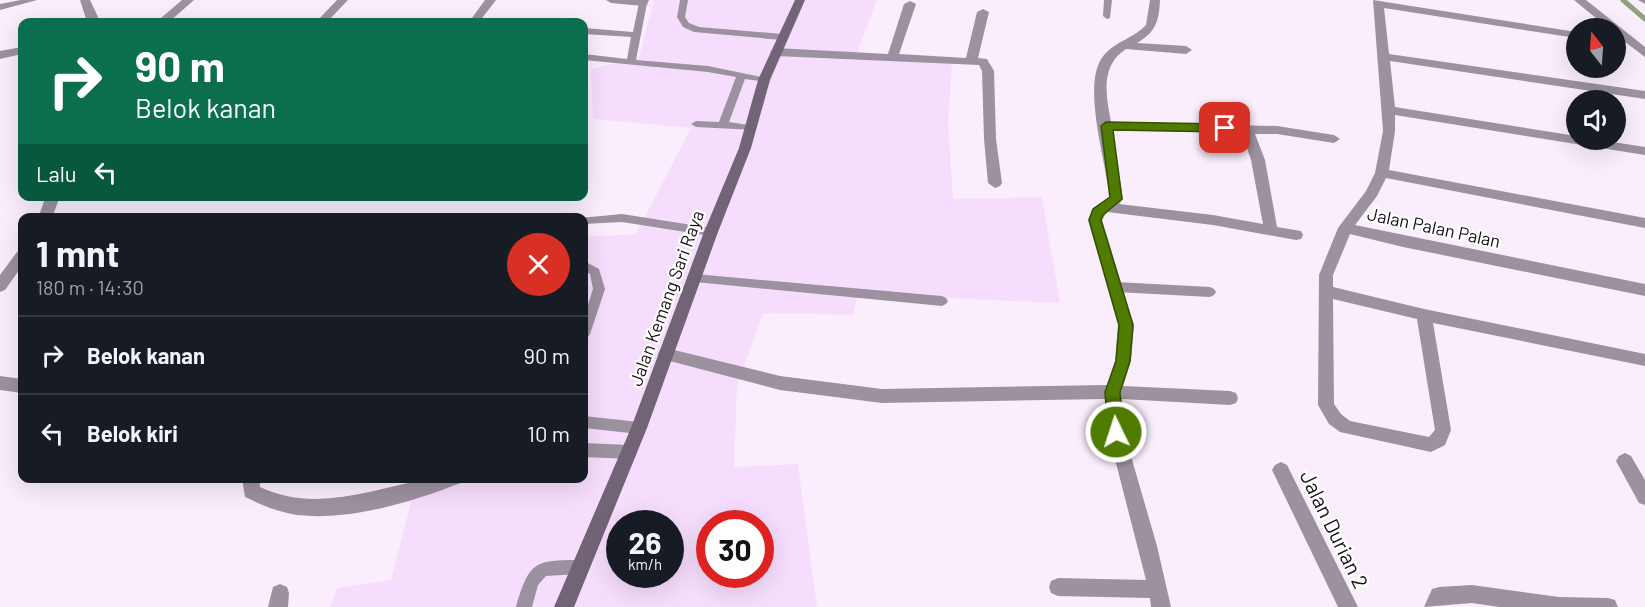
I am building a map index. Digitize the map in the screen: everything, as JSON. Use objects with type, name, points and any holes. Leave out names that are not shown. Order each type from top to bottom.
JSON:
[{"type":"main road","name":"Jalan Kemang Sari Raya","points":[[564,607],[639,428],[751,128],[764,80],[800,0]]},
{"type":"street","points":[[85,0],[92,18]]},
{"type":"street","points":[[167,18],[189,0]]},
{"type":"street","points":[[325,18],[344,0]]},
{"type":"street","points":[[477,18],[491,0]]},
{"type":"street","points":[[611,0],[644,1]]},
{"type":"street","points":[[1058,587],[1159,598],[1116,432],[1113,392],[1123,361],[1126,325],[1096,229],[1098,212],[1116,199],[1100,93],[1102,68],[1108,54],[1147,32],[1154,20],[1155,0]]},
{"type":"street","points":[[1579,0],[1601,18]]},
{"type":"street","points":[[1378,2],[1566,33]]},
{"type":"street","name":"Jalan Palan Palan","points":[[1378,2],[1385,57],[1389,131],[1382,173],[1372,193],[1345,228],[1645,290]]},
{"type":"street","points":[[892,59],[910,4]]},
{"type":"street","points":[[971,61],[983,12]]},
{"type":"street","points":[[1626,38],[1645,53]]},
{"type":"street","points":[[1626,44],[1634,45]]},
{"type":"street","points":[[1123,45],[1186,50]]},
{"type":"street","points":[[0,55],[18,52]]},
{"type":"street","points":[[776,52],[983,62],[987,66],[990,139],[995,183]]},
{"type":"street","points":[[1385,57],[1645,95]]},
{"type":"street","points":[[1389,110],[1645,152]]},
{"type":"street","points":[[1106,126],[1277,130],[1334,139]]},
{"type":"street","points":[[1247,129],[1258,160],[1271,230]]},
{"type":"street","points":[[1382,173],[1645,224]]},
{"type":"street","points":[[1104,207],[1213,220],[1296,235]]},
{"type":"street","points":[[1345,228],[1326,275],[1325,291],[1326,405],[1335,419],[1346,427],[1431,445],[1439,440],[1443,430],[1424,315]]},
{"type":"street","points":[[0,286],[18,261]]},
{"type":"street","points":[[1325,291],[1424,315],[1645,360]]},
{"type":"street","points":[[666,354],[780,383],[882,396],[1113,392],[1230,398]]},
{"type":"street","points":[[0,383],[18,385]]},
{"type":"street","points":[[588,450],[629,452]]},
{"type":"street","points":[[1625,461],[1645,497]]},
{"type":"street","name":"Jalan Durian 2","points":[[1281,470],[1348,607]]},
{"type":"street","points":[[251,483],[251,491],[265,500],[300,507],[376,502],[439,483]]},
{"type":"street","points":[[1434,607],[1439,596],[1472,594],[1558,606],[1608,607]]},
{"type":"lane","points":[[0,7],[33,0]]},
{"type":"lane","points":[[684,0],[681,17],[686,24],[698,30],[782,37]]},
{"type":"lane","points":[[1107,16],[1108,0]]},
{"type":"lane","points":[[632,62],[644,1]]},
{"type":"lane","points":[[588,31],[636,35]]},
{"type":"lane","points":[[588,57],[708,69],[741,78],[764,80]]},
{"type":"lane","points":[[723,125],[741,78]]},
{"type":"lane","points":[[696,124],[751,128]]},
{"type":"lane","points":[[588,220],[622,218],[711,232]]},
{"type":"lane","points":[[588,268],[595,272],[599,289],[588,322]]},
{"type":"lane","points":[[695,278],[942,301]]},
{"type":"lane","points":[[1116,287],[1210,292]]},
{"type":"lane","points":[[588,422],[639,428]]},
{"type":"lane","points":[[524,607],[531,579],[538,571],[546,567],[580,567]]},
{"type":"shaded area","points":[[654,0],[877,0],[856,55],[952,62],[948,123],[953,199],[1042,197],[1060,303],[858,294],[853,315],[763,313],[737,387],[734,467],[798,464],[817,607],[330,607],[337,588],[391,580],[416,483],[588,483],[588,237],[636,234],[691,128],[593,119],[591,69],[639,57]]},
{"type":"waterway","points":[[1623,0],[1645,19]]},
{"type":"route","points":[[1116,432],[1113,392],[1123,361],[1126,325],[1095,220],[1098,212],[1116,199],[1106,126],[1225,128]]}]
